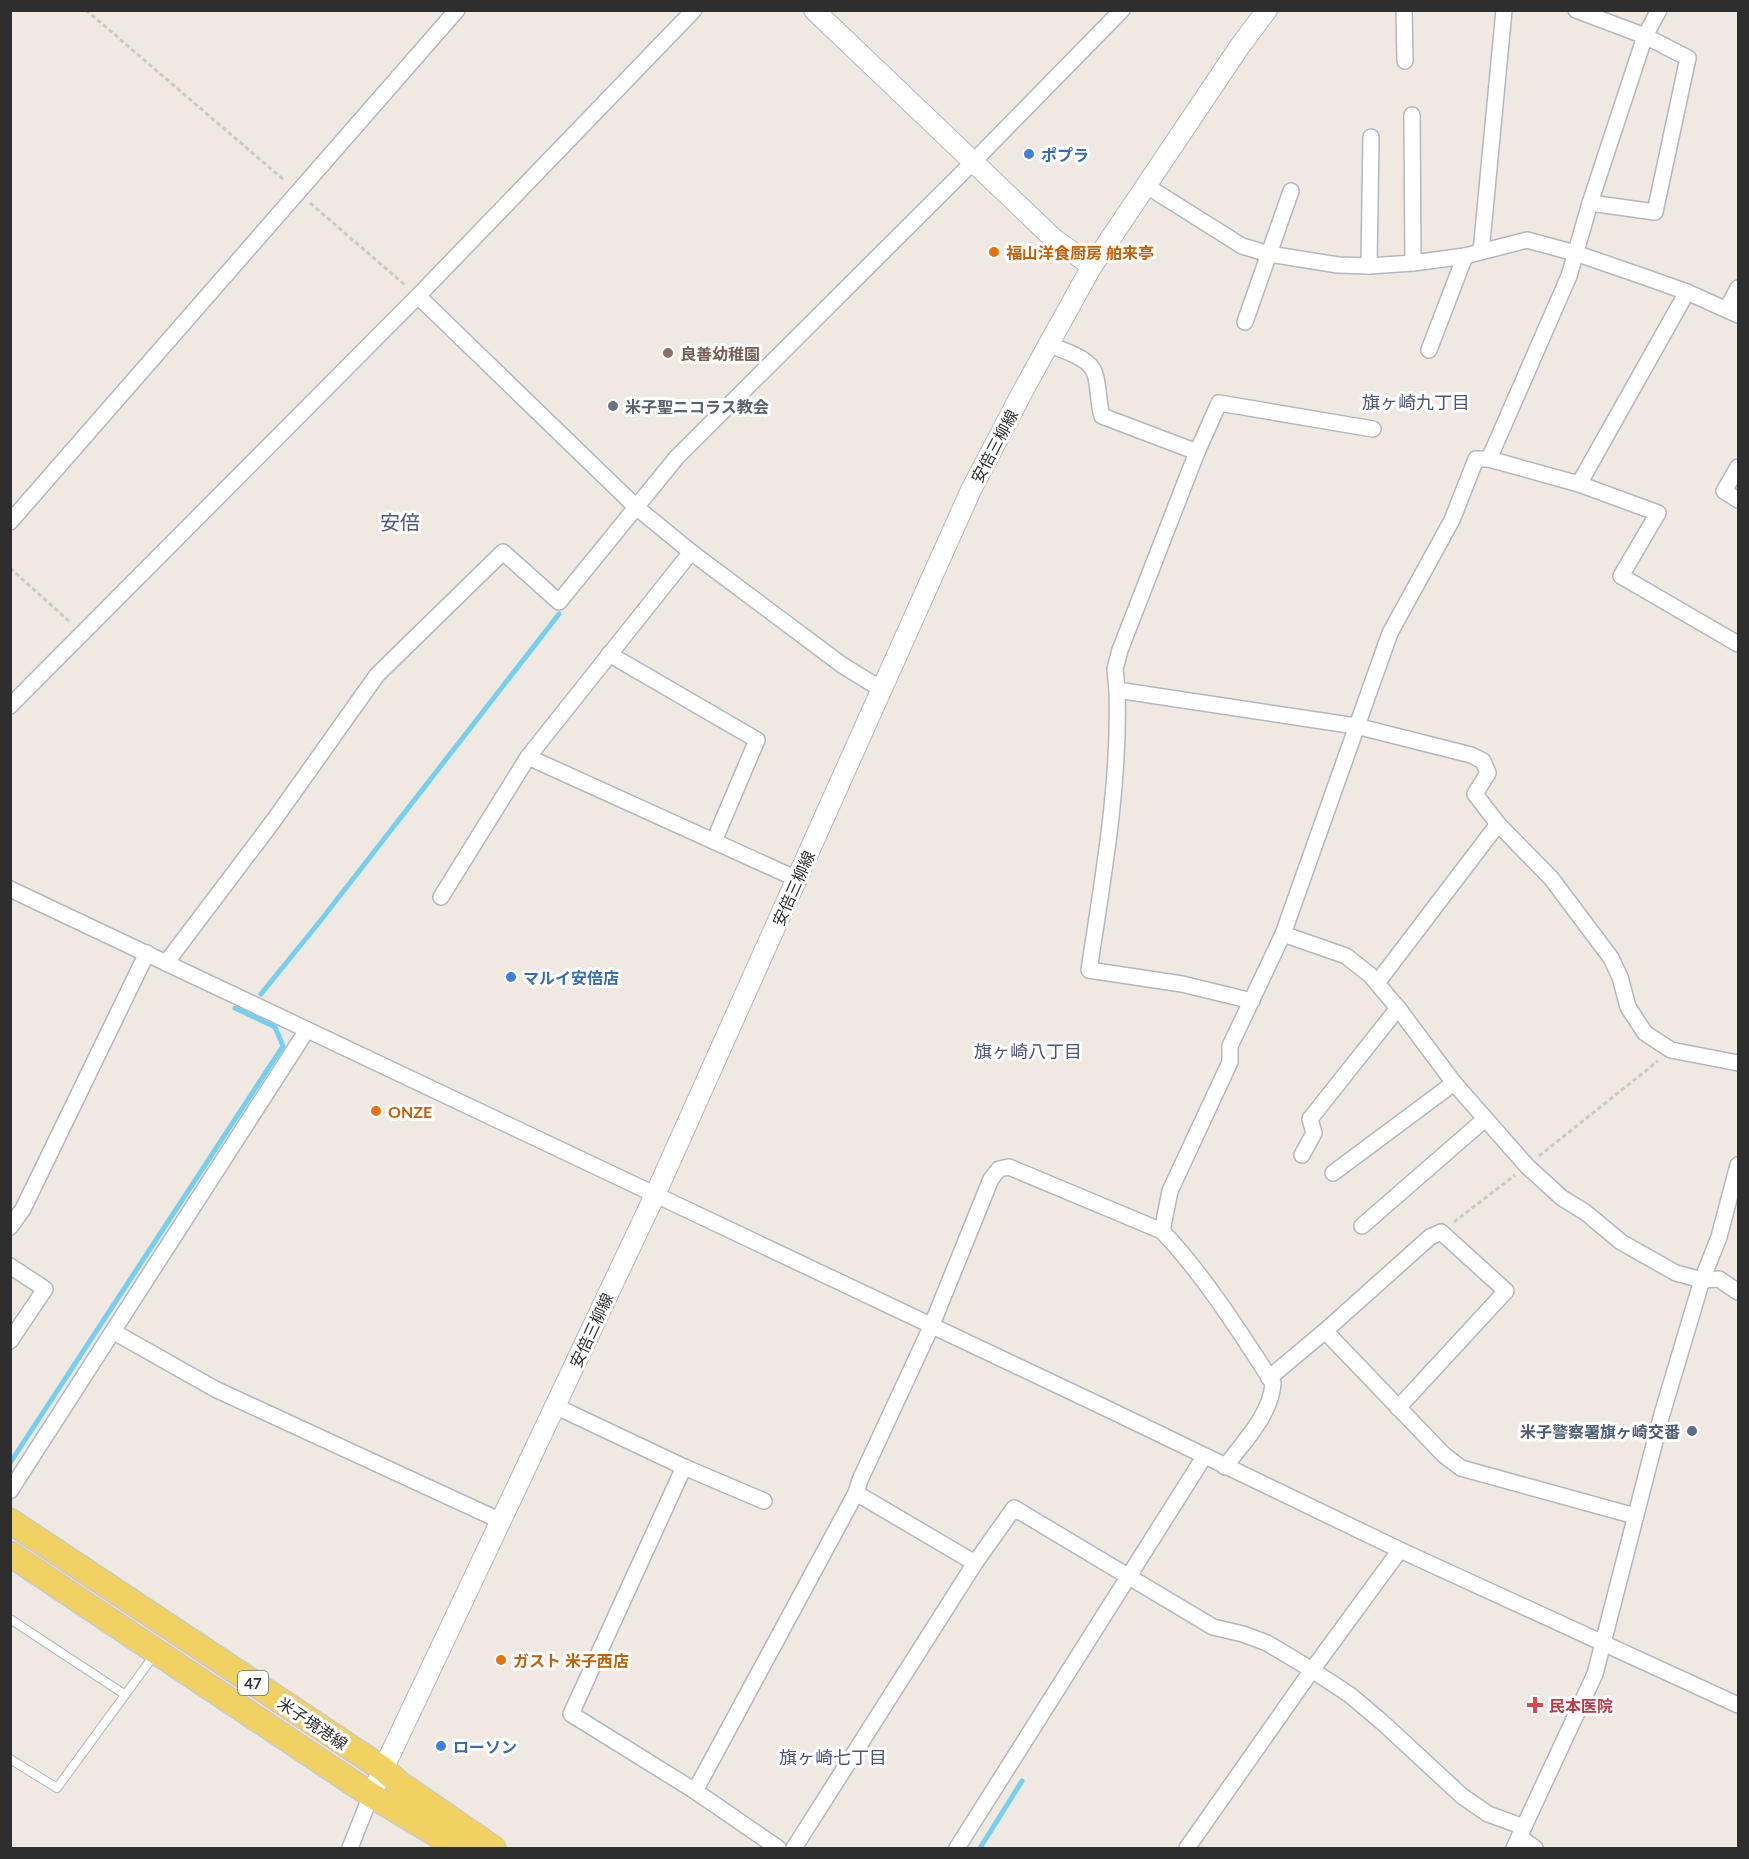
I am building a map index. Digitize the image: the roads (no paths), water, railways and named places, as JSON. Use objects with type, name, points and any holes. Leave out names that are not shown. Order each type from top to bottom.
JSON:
[{"type":"main road","name":"米子境港線","points":[[10,1521],[383,1769],[400,1784],[493,1848]]},
{"type":"main road","name":"米子境港線","points":[[10,1554],[371,1796],[459,1848]]},
{"type":"street","points":[[10,522],[457,10]]},
{"type":"street","points":[[10,706],[418,296],[694,10]]},
{"type":"street","points":[[814,10],[1054,239],[1092,266]]},
{"type":"street","points":[[166,963],[274,820],[378,675],[503,552],[559,602],[677,457],[1122,10]]},
{"type":"street","name":"安倍三柳線","points":[[371,1796],[655,1195],[970,490],[1092,266],[1240,46],[1267,10]]},
{"type":"street","points":[[1404,10],[1405,61]]},
{"type":"street","points":[[1429,350],[1473,254],[1504,10]]},
{"type":"street","points":[[1576,10],[1609,15],[1688,58],[1655,212],[1590,203]]},
{"type":"street","points":[[1489,459],[1569,276],[1590,203],[1645,36],[1659,10]]},
{"type":"street","points":[[1412,115],[1413,263]]},
{"type":"street","points":[[1370,266],[1371,137]]},
{"type":"street","points":[[1145,185],[1242,246],[1269,254],[1338,265],[1370,266],[1413,263],[1473,254],[1527,240],[1575,253],[1687,292],[1733,312],[1738,288]]},
{"type":"street","points":[[1245,322],[1291,191]]},
{"type":"street","points":[[1579,484],[1687,292]]},
{"type":"street","points":[[418,296],[636,507],[691,552],[842,665],[881,689]]},
{"type":"street","points":[[1048,344],[1084,360],[1095,373],[1102,416],[1197,452]]},
{"type":"street","points":[[1251,1001],[1182,984],[1089,970],[1110,826],[1118,732],[1115,669],[1120,650],[1197,452],[1219,403],[1373,429]]},
{"type":"street","points":[[1162,1231],[1170,1191],[1230,1062],[1230,1046],[1284,934],[1390,633],[1452,520],[1476,459],[1489,459],[1579,484],[1658,513],[1621,576],[1738,644]]},
{"type":"street","points":[[1738,467],[1724,491],[1738,500]]},
{"type":"street","points":[[441,897],[528,757],[691,552]]},
{"type":"street","points":[[609,654],[756,740],[714,841]]},
{"type":"street","points":[[1117,690],[1356,726],[1471,755],[1483,761],[1488,773],[1475,794],[1498,825],[1551,878],[1611,958],[1620,977],[1628,1007],[1645,1034],[1671,1050],[1738,1063]]},
{"type":"street","points":[[528,757],[797,879]]},
{"type":"street","points":[[1377,983],[1498,825]]},
{"type":"street","points":[[10,889],[1112,1411],[1400,1550],[1738,1706]]},
{"type":"street","points":[[1284,934],[1346,956],[1377,983],[1454,1083],[1485,1119],[1527,1166],[1562,1197],[1585,1212],[1622,1242],[1676,1273],[1702,1280],[1719,1279],[1738,1292]]},
{"type":"street","points":[[10,1227],[23,1209],[147,953]]},
{"type":"street","points":[[1302,1155],[1314,1133],[1310,1119],[1398,1008]]},
{"type":"street","points":[[10,1491],[307,1030]]},
{"type":"street","points":[[1333,1173],[1454,1083]]},
{"type":"street","points":[[1362,1226],[1485,1119]]},
{"type":"street","points":[[1519,1838],[1595,1674],[1662,1414],[1702,1280],[1719,1237],[1738,1165]]},
{"type":"street","points":[[696,1791],[856,1493],[931,1327],[991,1179],[999,1169],[1009,1167],[1162,1231],[1186,1258],[1273,1383],[1272,1396],[1264,1413],[1225,1467]]},
{"type":"street","points":[[1269,1378],[1430,1237],[1441,1232],[1506,1291],[1398,1408]]},
{"type":"street","points":[[10,1266],[45,1289],[10,1341]]},
{"type":"street","points":[[1325,1331],[1444,1455],[1461,1467],[1635,1516]]},
{"type":"street","points":[[114,1332],[215,1389],[501,1521]]},
{"type":"street","points":[[555,1406],[684,1467],[764,1501]]},
{"type":"street","points":[[961,1847],[1204,1457]]},
{"type":"street","points":[[684,1467],[571,1714],[696,1791],[778,1848]]},
{"type":"street","points":[[856,1493],[975,1563]]},
{"type":"street","points":[[794,1848],[975,1563],[1014,1508],[1212,1627],[1267,1642],[1312,1670],[1350,1695],[1462,1796],[1535,1848]]},
{"type":"street","points":[[1187,1848],[1312,1670],[1400,1550]]},
{"type":"street","points":[[350,1848],[371,1796]]},
{"type":"lane","points":[[10,1619],[124,1694]]},
{"type":"lane","points":[[10,1759],[57,1788],[156,1653]]},
{"type":"waterway","points":[[261,994],[559,614]]},
{"type":"waterway","points":[[10,1463],[283,1046],[275,1027],[235,1008]]},
{"type":"waterway","points":[[980,1848],[1022,1781]]},
{"type":"place","name":"ポプラ","points":[[1029,154]]},
{"type":"place","name":"福山洋食厨房 舶来亭","points":[[994,252]]},
{"type":"place","name":"良善幼稚園","points":[[668,353]]},
{"type":"place","name":"米子聖ニコラス教会","points":[[613,406]]},
{"type":"place","name":"マルイ安倍店","points":[[511,977]]},
{"type":"place","name":"ONZE","points":[[376,1111]]},
{"type":"place","name":"米子警察署旗ヶ崎交番","points":[[1692,1431]]},
{"type":"place","name":"ガスト 米子西店","points":[[501,1660]]},
{"type":"place","name":"民本医院","points":[[1535,1705]]},
{"type":"place","name":"ローソン","points":[[441,1746]]},
{"type":"district","name":"旗ヶ崎九丁目","points":[[1416,402]]},
{"type":"district","name":"安倍","points":[[400,522]]},
{"type":"district","name":"旗ヶ崎八丁目","points":[[1028,1051]]},
{"type":"district","name":"旗ヶ崎七丁目","points":[[833,1757]]}]
